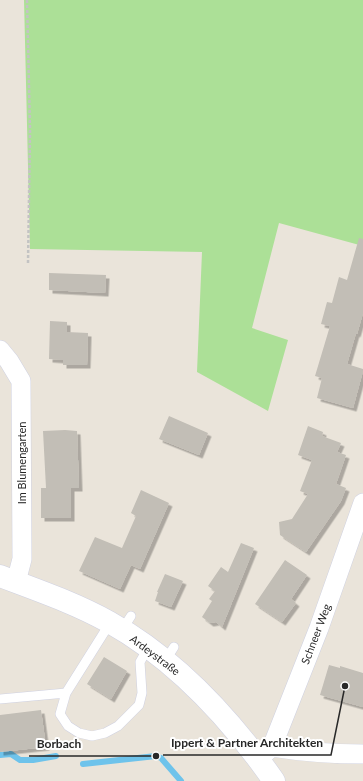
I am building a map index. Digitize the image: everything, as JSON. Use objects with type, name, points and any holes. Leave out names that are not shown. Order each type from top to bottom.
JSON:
[{"type":"main road","name":"Ardeystraße","points":[[8,579],[121,623],[162,652],[196,688],[265,753],[274,781]]},
{"type":"street","name":"Im Blumengarten","points":[[0,350],[9,361],[21,381],[22,559],[8,579]]},
{"type":"street","name":"Schneer Weg","points":[[265,753],[323,629],[363,503]]},
{"type":"street","points":[[265,753],[331,750],[363,754]]},
{"type":"lane","points":[[121,623],[66,693],[60,714],[68,726],[79,733],[92,736],[105,733],[118,726],[139,705],[142,693],[140,662],[162,652]]},
{"type":"lane","points":[[0,699],[66,693]]},
{"type":"path","points":[[26,0],[30,130],[28,263]]},
{"type":"green space","points":[[24,0],[363,0],[363,246],[279,223],[252,328],[288,340],[268,411],[197,372],[202,252],[30,249]]},
{"type":"building","points":[[359,238],[363,239],[363,313],[347,364],[363,369],[363,371],[353,408],[317,398],[322,378],[315,376],[330,326],[321,324],[327,302],[332,303],[339,277],[347,280]]},
{"type":"building","points":[[49,273],[106,275],[105,293],[49,290]]},
{"type":"building","points":[[50,321],[67,322],[67,332],[88,333],[87,365],[63,365],[63,360],[49,359]]},
{"type":"building","points":[[169,416],[208,433],[199,455],[159,439]]},
{"type":"building","points":[[308,426],[323,432],[322,436],[341,443],[337,452],[346,455],[336,484],[346,488],[341,501],[306,552],[280,535],[279,522],[292,519],[308,494],[300,491],[312,460],[298,455]]},
{"type":"building","points":[[43,431],[77,431],[79,488],[71,488],[71,518],[41,518],[41,488],[46,488]]},
{"type":"building","points":[[141,490],[169,503],[140,569],[131,565],[120,589],[79,571],[95,537],[122,548],[136,516],[131,513]]},
{"type":"building","points":[[241,543],[254,548],[222,627],[216,622],[210,623],[202,617],[212,601],[209,599],[215,591],[208,586],[221,567],[228,572]]},
{"type":"building","points":[[285,560],[307,575],[291,599],[296,603],[282,622],[255,604]]},
{"type":"building","points":[[165,574],[183,581],[171,607],[155,601],[157,592]]},
{"type":"building","points":[[104,657],[127,671],[111,699],[87,684]]},
{"type":"building","points":[[329,665],[340,668],[340,666],[363,673],[363,707],[320,695]]},
{"type":"building","points":[[41,710],[46,747],[0,752],[0,715]]},
{"type":"waterway","points":[[0,755],[11,754],[20,760],[33,760],[56,756]]},
{"type":"waterway","points":[[83,764],[156,756],[161,758],[181,781]]},
{"type":"place","name":"Ippert & Partner Architekten","points":[[345,686]]},
{"type":"place","name":"Borbach","points":[[156,756]]}]
